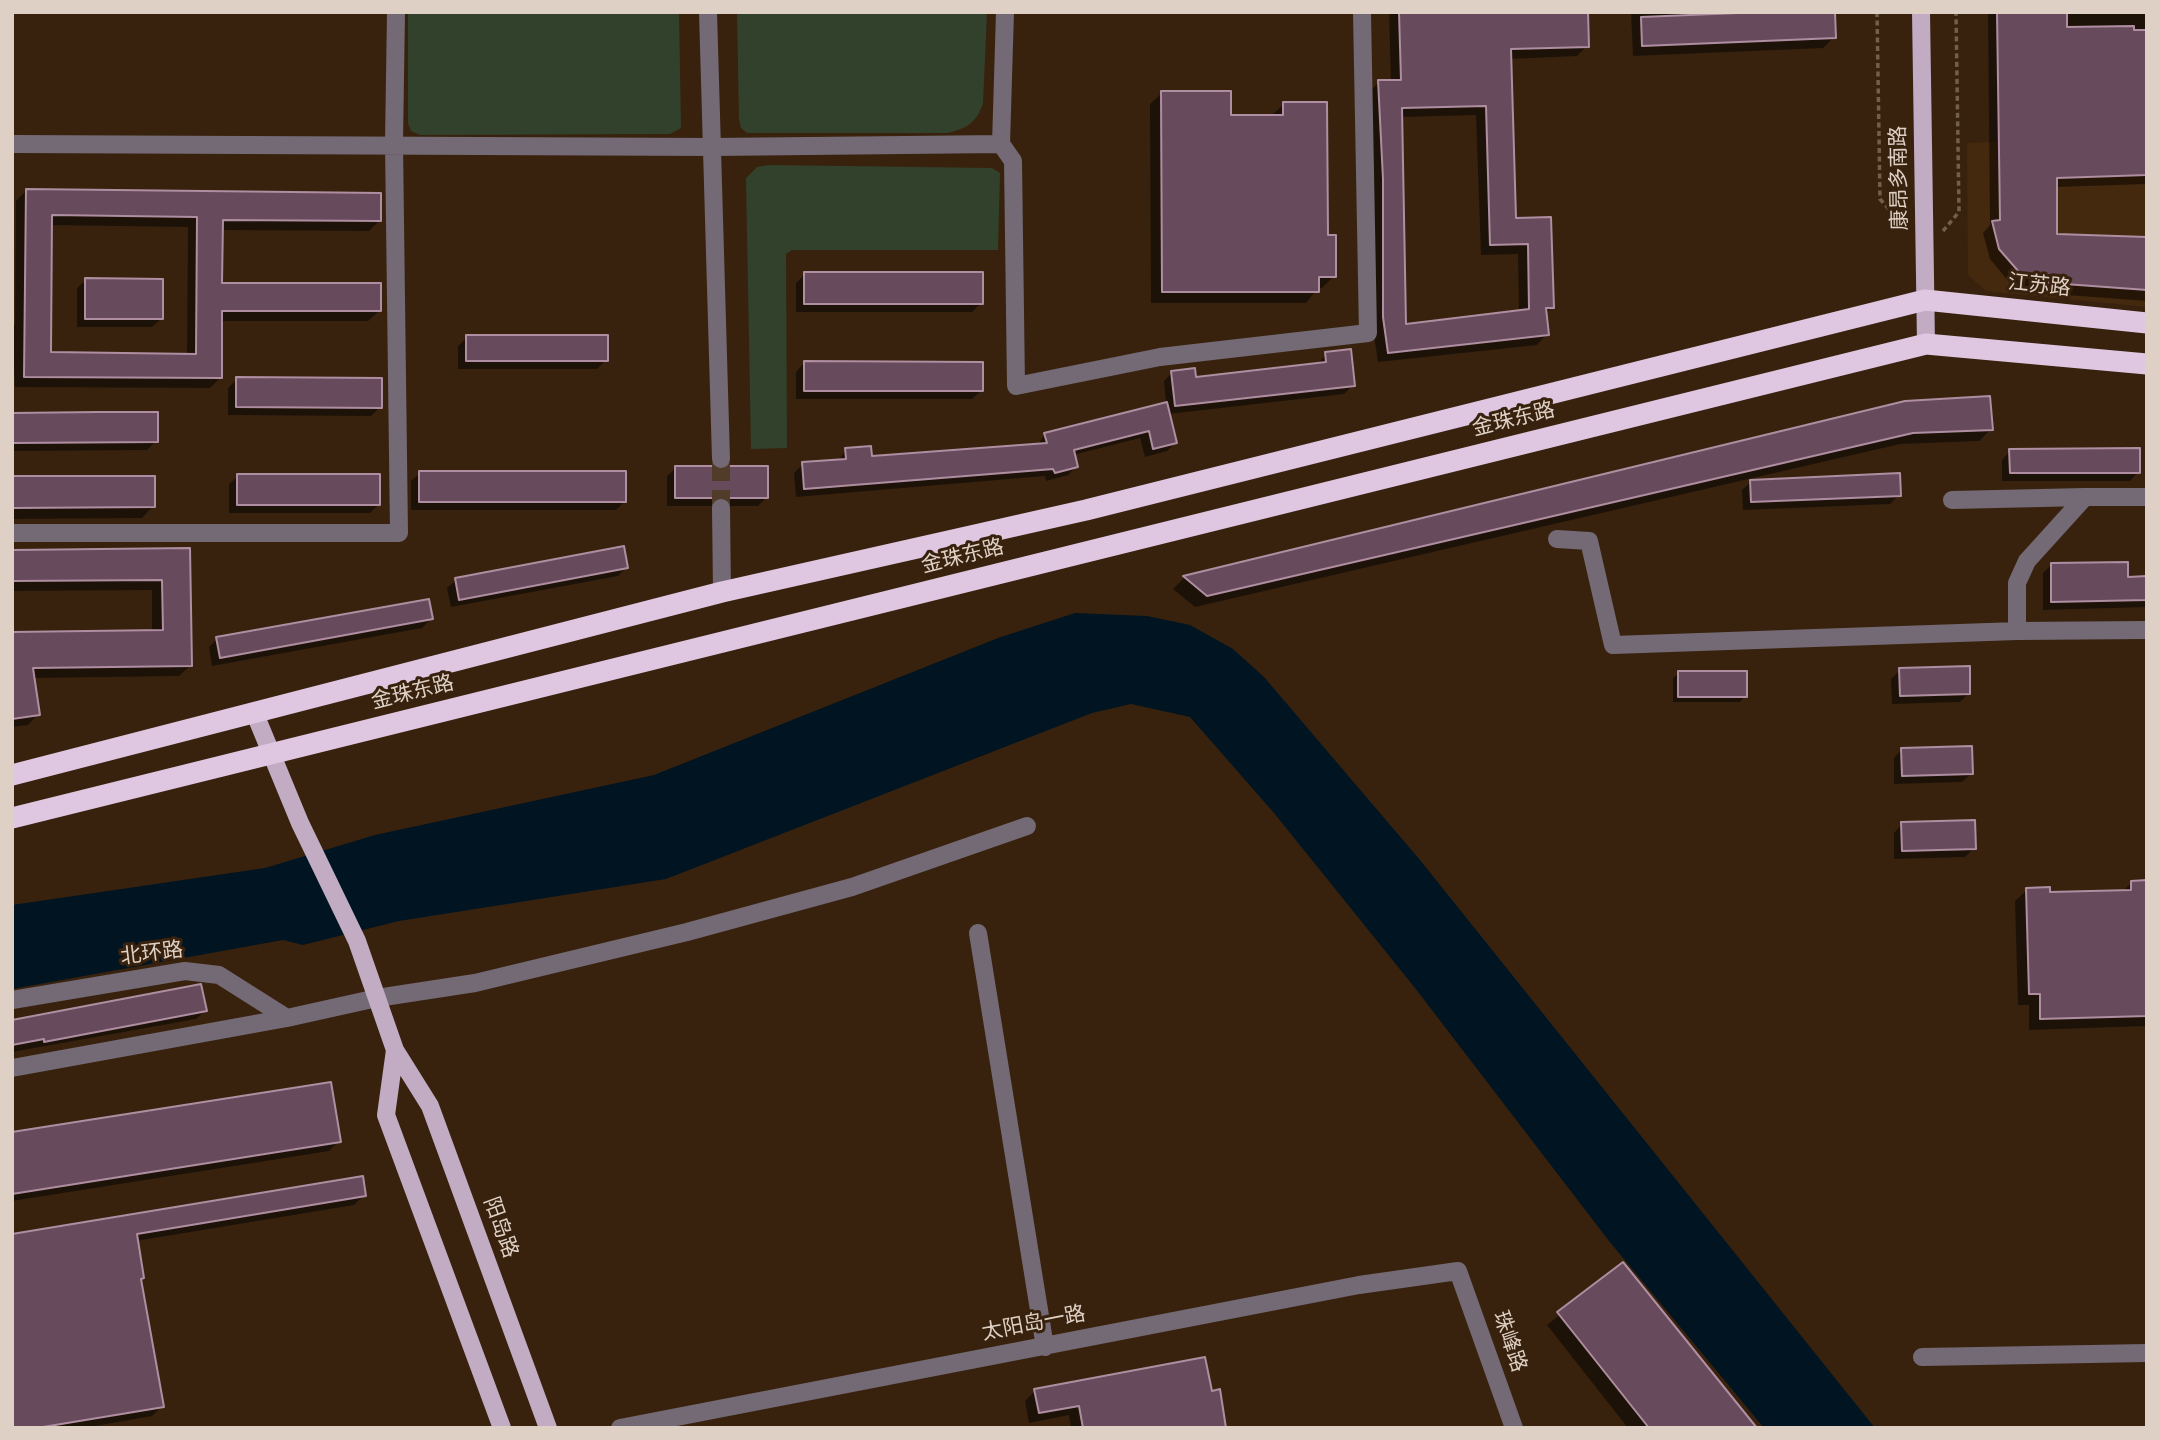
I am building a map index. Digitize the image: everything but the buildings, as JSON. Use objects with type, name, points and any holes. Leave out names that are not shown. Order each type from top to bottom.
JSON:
[{"type":"highway","name":"江苏路","points":[[1925,300],[2147,323]]},
{"type":"highway","name":"金珠东路","points":[[12,775],[722,592],[1086,510],[1925,300]]},
{"type":"highway","name":"金珠东路","points":[[12,818],[1926,344]]},
{"type":"highway","points":[[1926,344],[2147,364]]},
{"type":"main road","name":"康昂多南路","points":[[1921,12],[1926,344]]},
{"type":"main road","name":"阳岛路","points":[[255,714],[274,754],[300,823],[357,941],[395,1050],[430,1106],[548,1428]]},
{"type":"main road","name":"阳岛路","points":[[395,1050],[386,1115],[502,1428]]},
{"type":"street","points":[[12,533],[399,533],[394,143],[396,12]]},
{"type":"street","points":[[708,12],[721,459]]},
{"type":"street","points":[[1005,12],[1001,144],[1013,161],[1016,386],[1160,357],[1368,333],[1362,12]]},
{"type":"street","points":[[12,144],[394,143],[713,147],[1001,144]]},
{"type":"street","points":[[2017,631],[2017,583],[2027,561],[2085,497]]},
{"type":"street","points":[[1952,500],[2147,497]]},
{"type":"street","points":[[720,508],[722,592]]},
{"type":"street","points":[[1557,539],[1589,541],[1613,645],[2017,631],[2147,631]]},
{"type":"street","points":[[12,1068],[286,1018],[377,998],[475,983],[700,928],[852,887],[1027,826]]},
{"type":"street","points":[[978,933],[1045,1346]]},
{"type":"street","name":"北环路","points":[[12,1000],[185,971],[219,975],[286,1018]]},
{"type":"street","name":"太阳岛一路","points":[[620,1428],[1359,1285],[1458,1271]]},
{"type":"street","name":"珠峰路","points":[[1458,1271],[1514,1428]]},
{"type":"street","points":[[1922,1357],[2147,1353]]},
{"type":"path","points":[[1877,12],[1880,199],[1925,252],[1959,212],[1956,12]]},
{"type":"shaded area","points":[[2147,135],[2147,307],[1986,291],[1968,275],[1967,143]]},
{"type":"green space","points":[[408,12],[679,12],[681,128],[670,134],[420,135],[411,131],[408,123]]},
{"type":"green space","points":[[737,12],[987,12],[981,110],[970,124],[947,133],[747,133],[741,128],[739,119]]},
{"type":"green space","points":[[757,167],[992,168],[1000,173],[998,250],[792,250],[786,254],[787,448],[751,449],[746,178]]},
{"type":"water","points":[[1075,613],[1147,616],[1190,625],[1233,649],[1264,677],[1420,860],[1875,1428],[1764,1428],[1609,1241],[1415,988],[1274,813],[1190,717],[1131,704],[1092,713],[666,879],[399,921],[303,945],[283,940],[12,989],[12,905],[265,868],[375,835],[654,775],[998,638]]},
{"type":"tunnel","points":[[721,459],[721,508]]}]
